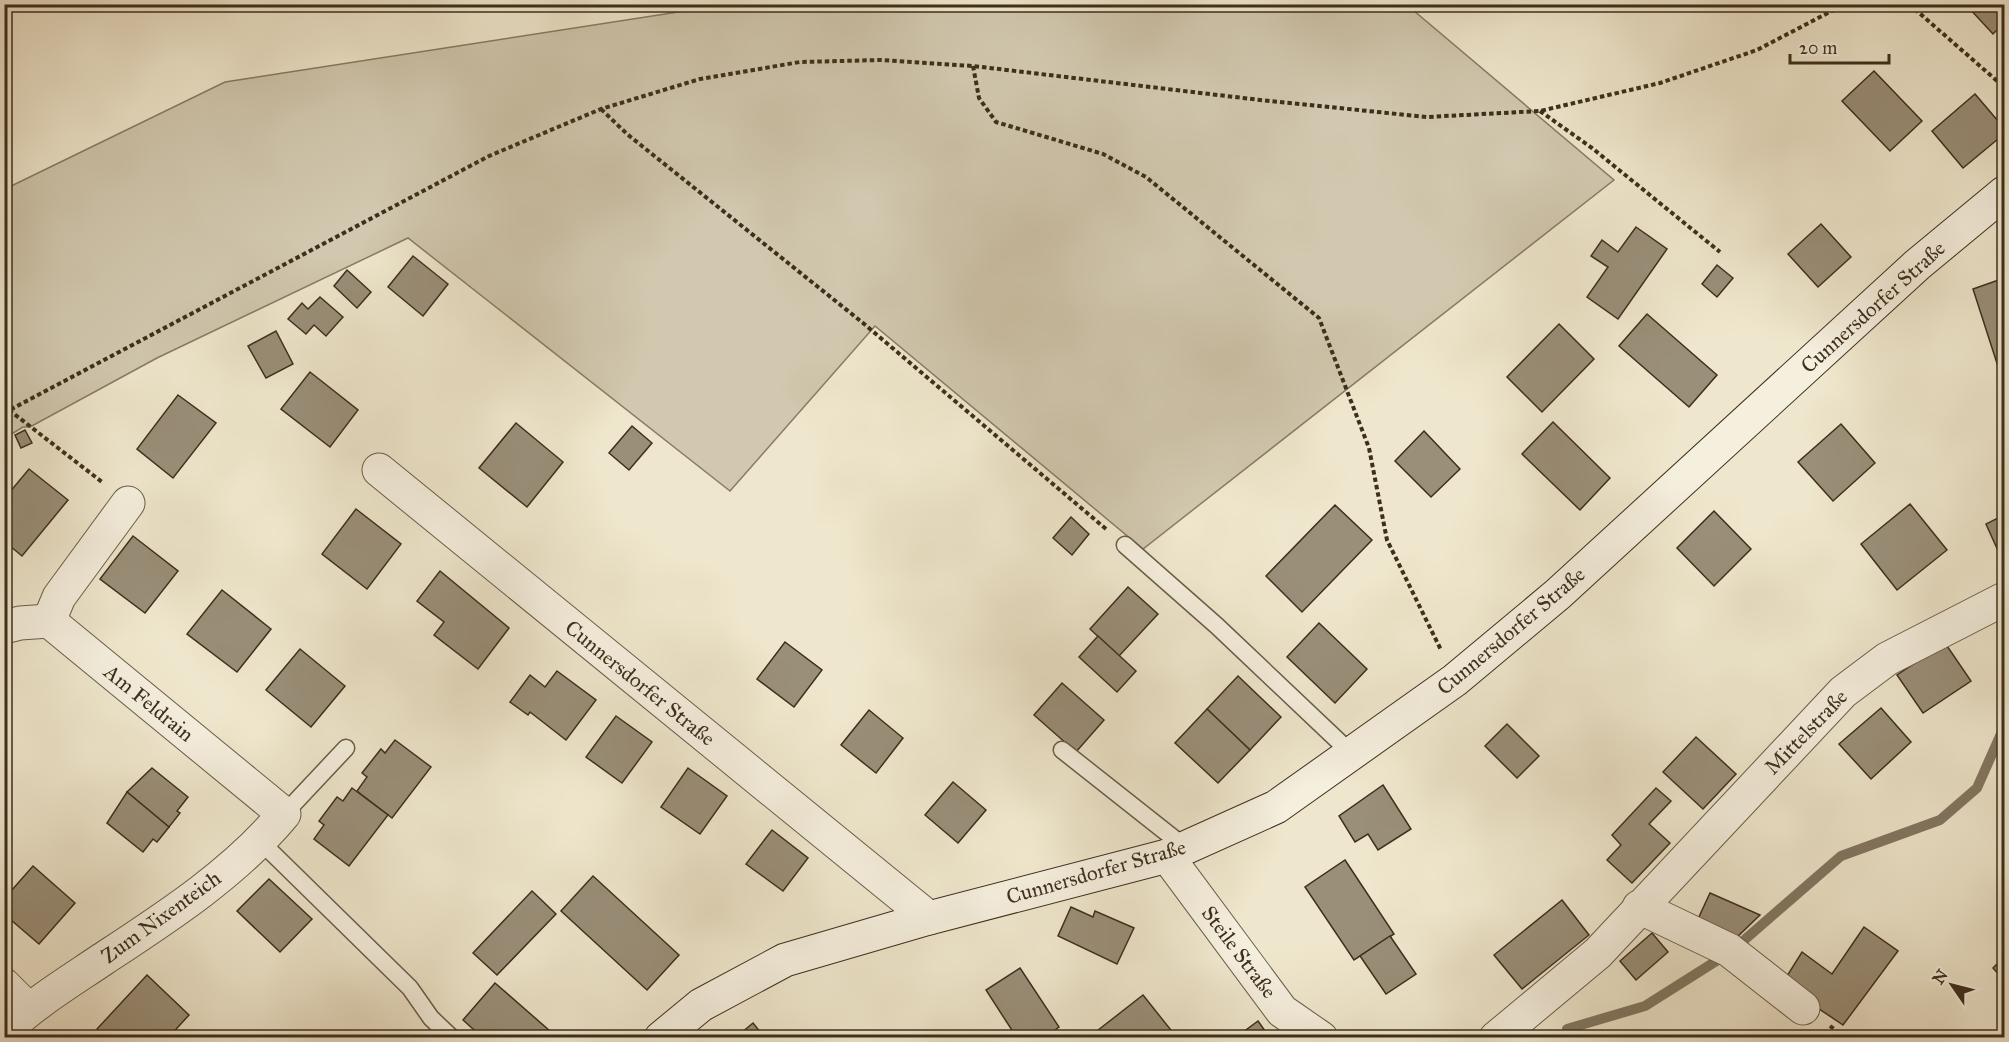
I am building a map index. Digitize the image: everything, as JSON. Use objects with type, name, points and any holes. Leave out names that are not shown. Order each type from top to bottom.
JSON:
[{"type":"street","name":"Cunnersdorfer Straße","points":[[661,1038],[701,1005],[785,960],[929,918],[1176,852],[1276,807],[1455,680],[1558,594],[1917,265],[2004,193]]},
{"type":"street","name":"Cunnersdorfer Straße","points":[[379,470],[929,918]]},
{"type":"street","points":[[4,627],[20,623],[49,621],[59,597],[128,503]]},
{"type":"street","name":"Mittelstraße","points":[[1496,1038],[1525,1026],[1598,953],[1843,692],[1887,659],[2004,599]]},
{"type":"street","name":"Am Feldrain","points":[[49,621],[284,814]]},
{"type":"street","name":"Zum Nixenteich","points":[[4,1032],[28,1009],[165,918],[261,842],[284,814]]},
{"type":"street","name":"Steile Straße","points":[[1176,852],[1282,1011],[1321,1038]]},
{"type":"street","points":[[1640,907],[1729,950],[1803,1008]]},
{"type":"street","points":[[4,986],[28,1009]]},
{"type":"lane","points":[[1125,545],[1217,626],[1352,753]]},
{"type":"lane","points":[[284,814],[346,748]]},
{"type":"lane","points":[[1062,750],[1176,852]]},
{"type":"lane","points":[[261,842],[410,988],[431,1018],[452,1038]]},
{"type":"path","points":[[128,503],[7,411],[489,156],[601,109],[700,79],[800,62],[880,60],[974,66],[1427,117],[1540,111],[1660,83],[1757,50],[1845,4]]},
{"type":"path","points":[[1909,4],[2004,87]]},
{"type":"path","points":[[974,66],[979,98],[996,122],[1103,154],[1146,177],[1319,318],[1369,448],[1387,540],[1455,680]]},
{"type":"path","points":[[601,109],[627,134],[864,323],[1125,545]]},
{"type":"path","points":[[1540,111],[1592,148],[1720,252]]},
{"type":"shaded area","points":[[730,4],[1407,5],[1614,180],[1143,549],[875,326],[730,491],[408,238],[157,358],[30,427],[23,427],[5,438],[5,189],[225,82]]},
{"type":"building","points":[[1970,4],[2004,4],[2004,23],[1993,34],[1968,7]]},
{"type":"building","points":[[1874,71],[1922,121],[1890,151],[1842,101]]},
{"type":"building","points":[[1975,94],[2004,128],[2004,134],[1963,168],[1932,131]]},
{"type":"building","points":[[1821,224],[1851,257],[1818,287],[1788,254]]},
{"type":"building","points":[[1636,227],[1667,249],[1618,319],[1587,297],[1608,267],[1591,256],[1602,240],[1618,252]]},
{"type":"building","points":[[413,256],[448,284],[423,316],[388,287]]},
{"type":"building","points":[[1717,265],[1733,278],[1717,297],[1702,284]]},
{"type":"building","points":[[347,270],[371,292],[357,308],[334,286]]},
{"type":"building","points":[[2004,278],[2004,385],[1973,289]]},
{"type":"building","points":[[320,297],[343,317],[326,336],[314,325],[306,334],[288,319],[302,303],[308,309]]},
{"type":"building","points":[[1647,314],[1717,375],[1689,407],[1619,346]]},
{"type":"building","points":[[1559,324],[1594,359],[1542,412],[1507,377]]},
{"type":"building","points":[[276,331],[293,364],[266,378],[248,346]]},
{"type":"building","points":[[310,372],[358,410],[330,447],[281,409]]},
{"type":"building","points":[[178,395],[216,423],[173,478],[137,449]]},
{"type":"building","points":[[1553,422],[1610,478],[1580,510],[1522,454]]},
{"type":"building","points":[[516,423],[563,462],[527,507],[479,468]]},
{"type":"building","points":[[1841,424],[1875,463],[1833,501],[1798,462]]},
{"type":"building","points":[[632,426],[652,443],[629,470],[609,453]]},
{"type":"building","points":[[25,430],[32,443],[21,448],[15,435]]},
{"type":"building","points":[[1424,431],[1460,469],[1431,497],[1395,461]]},
{"type":"building","points":[[29,469],[68,500],[22,556],[4,541],[4,499]]},
{"type":"building","points":[[1910,504],[1947,550],[1897,590],[1861,544]]},
{"type":"building","points":[[1335,505],[1372,540],[1302,612],[1266,576]]},
{"type":"building","points":[[356,509],[401,544],[367,589],[322,554]]},
{"type":"building","points":[[1714,511],[1751,549],[1714,586],[1677,548]]},
{"type":"building","points":[[2004,515],[2004,564],[1986,524]]},
{"type":"building","points":[[1071,517],[1089,534],[1072,555],[1053,538]]},
{"type":"building","points":[[133,536],[178,571],[145,613],[100,579]]},
{"type":"building","points":[[440,571],[509,628],[478,669],[434,635],[444,622],[417,601]]},
{"type":"building","points":[[1128,587],[1158,614],[1119,656],[1090,629]]},
{"type":"building","points":[[222,590],[271,629],[237,672],[187,634]]},
{"type":"building","points":[[1319,623],[1367,669],[1335,703],[1287,657]]},
{"type":"building","points":[[1098,636],[1136,671],[1117,692],[1079,657]]},
{"type":"building","points":[[785,642],[822,670],[794,707],[757,679]]},
{"type":"building","points":[[1945,643],[1971,681],[1923,713],[1897,675]]},
{"type":"building","points":[[300,649],[345,686],[311,727],[266,690]]},
{"type":"building","points":[[557,671],[596,700],[566,740],[530,712],[528,715],[510,702],[530,675],[545,687]]},
{"type":"building","points":[[1238,676],[1281,717],[1250,750],[1207,709]]},
{"type":"building","points":[[1062,683],[1104,720],[1076,752],[1034,715]]},
{"type":"building","points":[[1881,708],[1911,742],[1871,779],[1839,744]]},
{"type":"building","points":[[1207,709],[1250,750],[1218,783],[1175,743]]},
{"type":"building","points":[[869,710],[903,738],[876,773],[841,745]]},
{"type":"building","points":[[616,716],[652,742],[622,783],[586,757]]},
{"type":"building","points":[[1507,724],[1539,756],[1517,778],[1485,746]]},
{"type":"building","points":[[1696,737],[1736,774],[1703,809],[1663,772]]},
{"type":"building","points":[[395,740],[431,767],[392,818],[357,791],[367,777],[362,773],[381,749],[385,753]]},
{"type":"building","points":[[152,768],[188,797],[177,811],[180,813],[169,827],[127,792]]},
{"type":"building","points":[[688,768],[727,796],[700,834],[661,807]]},
{"type":"building","points":[[953,782],[986,810],[958,843],[925,815]]},
{"type":"building","points":[[1383,785],[1411,829],[1378,850],[1368,834],[1355,842],[1339,816]]},
{"type":"building","points":[[352,788],[388,815],[349,866],[314,839],[324,825],[319,821],[337,797],[343,801]]},
{"type":"building","points":[[1656,788],[1671,801],[1649,824],[1670,843],[1632,883],[1607,860],[1621,845],[1612,835]]},
{"type":"building","points":[[127,792],[169,827],[157,842],[153,839],[143,852],[107,823]]},
{"type":"building","points":[[772,830],[808,858],[783,891],[746,864]]},
{"type":"building","points":[[1345,860],[1394,934],[1354,960],[1305,887]]},
{"type":"building","points":[[33,866],[75,903],[39,944],[4,914],[4,899]]},
{"type":"building","points":[[593,876],[679,955],[647,990],[561,911]]},
{"type":"building","points":[[269,879],[312,919],[280,952],[237,911]]},
{"type":"building","points":[[532,891],[556,914],[497,975],[473,953]]},
{"type":"building","points":[[1710,893],[1760,915],[1736,938],[1698,919]]},
{"type":"building","points":[[1562,900],[1589,935],[1522,989],[1494,955]]},
{"type":"building","points":[[1071,907],[1093,917],[1095,911],[1134,928],[1117,964],[1058,936]]},
{"type":"building","points":[[1864,927],[1898,951],[1843,1025],[1782,984],[1802,952],[1832,974]]},
{"type":"building","points":[[1652,933],[1668,952],[1636,980],[1620,961]]},
{"type":"building","points":[[1390,936],[1416,974],[1386,994],[1360,956]]},
{"type":"building","points":[[2004,957],[2004,980],[1993,968]]},
{"type":"building","points":[[1020,968],[1059,1027],[1044,1038],[1017,1038],[986,990]]},
{"type":"building","points":[[147,975],[189,1015],[168,1038],[106,1038],[97,1029]]},
{"type":"building","points":[[495,983],[558,1038],[483,1038],[463,1020]]},
{"type":"building","points":[[1143,995],[1174,1034],[1170,1038],[1088,1038]]},
{"type":"building","points":[[1258,1021],[1270,1038],[1235,1038]]},
{"type":"building","points":[[753,1023],[765,1038],[735,1038]]},
{"type":"waterway","points":[[1742,942],[1841,856],[1940,820],[1977,788],[2004,727]]},
{"type":"waterway","points":[[1567,1029],[1645,1006],[1721,958]]}]
